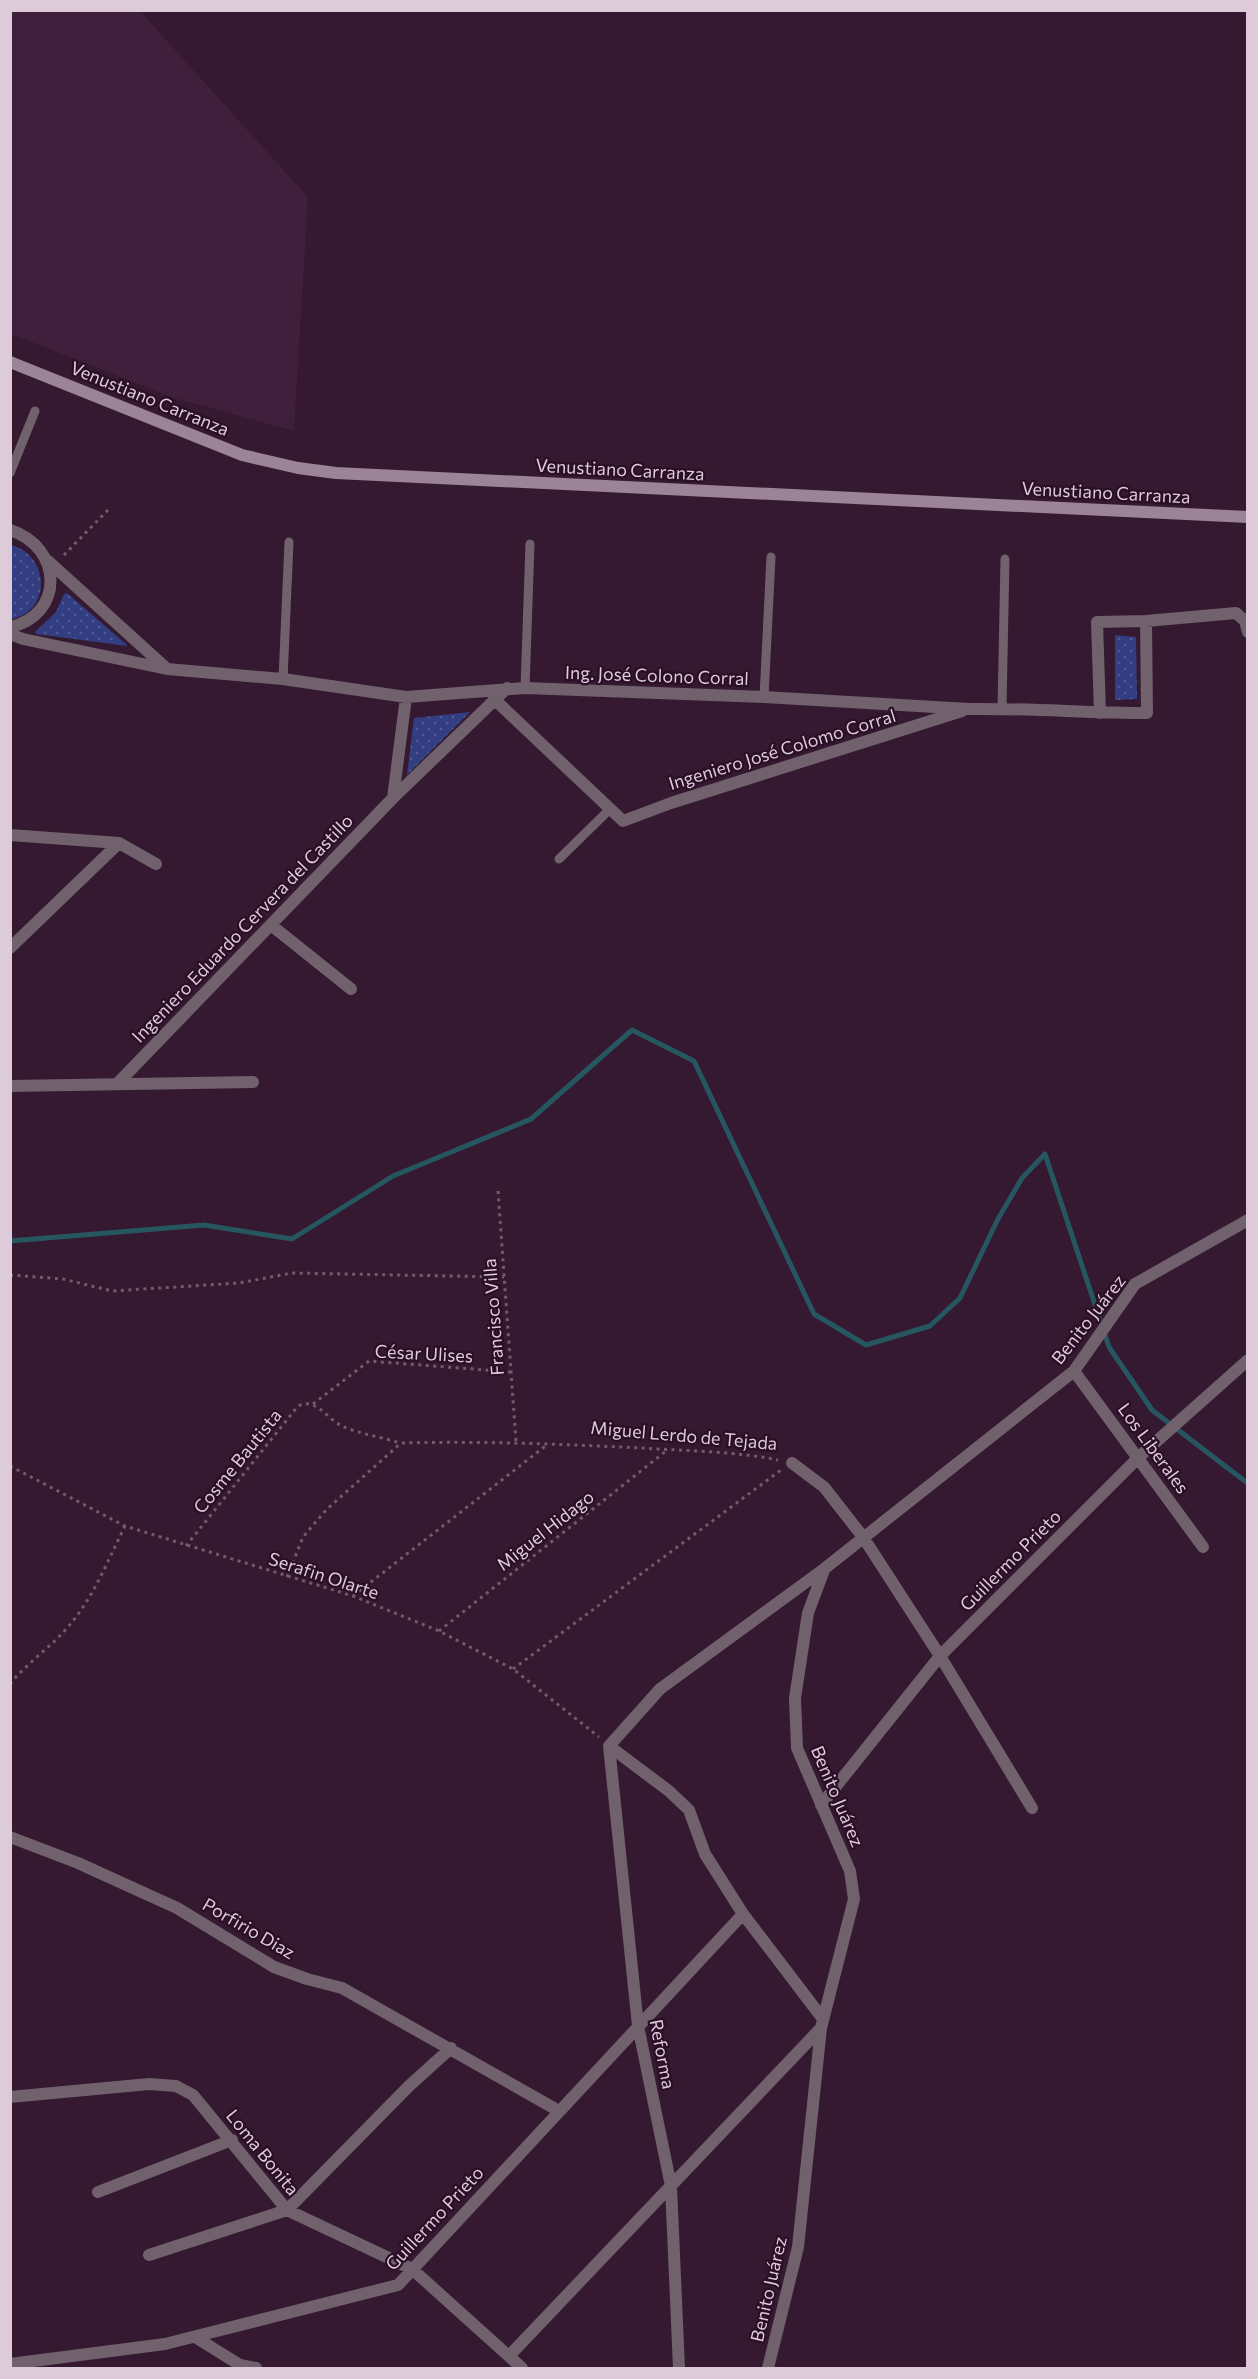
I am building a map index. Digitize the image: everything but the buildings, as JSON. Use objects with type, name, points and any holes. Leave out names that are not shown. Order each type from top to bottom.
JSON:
[{"type":"main road","name":"Venustiano Carranza","points":[[10,362],[242,454],[298,468],[336,473],[1248,517]]},
{"type":"street","points":[[10,530],[23,534],[33,541],[50,564],[167,669]]},
{"type":"street","points":[[10,627],[24,622],[42,607],[50,585],[50,564]]},
{"type":"street","points":[[1100,713],[1097,622],[1146,621],[1236,612],[1245,621],[1248,632]]},
{"type":"street","name":"Ing. José Colono Corral","points":[[10,634],[23,639],[167,669],[283,679],[406,697],[525,688],[764,697],[969,709],[1147,713],[1146,621]]},
{"type":"street","name":"Ingeniero Eduardo Cervera del Castillo","points":[[117,1084],[393,798],[507,688]]},
{"type":"street","points":[[393,798],[406,697]]},
{"type":"street","name":"Ingeniero José Colomo Corral","points":[[494,699],[623,821],[682,799],[969,709]]},
{"type":"street","points":[[10,835],[119,843],[156,864]]},
{"type":"street","points":[[10,929],[15,943],[119,843]]},
{"type":"street","points":[[271,925],[351,989]]},
{"type":"street","points":[[10,1086],[253,1082]]},
{"type":"street","name":"Benito Juárez","points":[[768,2368],[798,2247],[822,2023],[854,1899],[850,1871],[797,1748],[795,1698],[807,1613],[824,1569],[1074,1371],[1135,1284],[1248,1220]]},
{"type":"street","name":"Guillermo Prieto","points":[[820,1805],[940,1656],[1139,1457],[1248,1360]]},
{"type":"street","name":"Los Liberales","points":[[1074,1371],[1203,1547]]},
{"type":"street","name":"Miguel Lerdo de Tejada","points":[[792,1462],[824,1487],[863,1537],[940,1656],[1032,1808]]},
{"type":"street","points":[[509,2356],[822,2023],[743,1914],[705,1854],[689,1810],[669,1791],[609,1746],[660,1689],[824,1569]]},
{"type":"street","name":"Reforma","points":[[609,1746],[638,2026],[671,2186],[680,2368]]},
{"type":"street","name":"Porfirio Diaz","points":[[10,1837],[78,1863],[177,1908],[274,1967],[342,1988],[559,2111]]},
{"type":"street","name":"Guillermo Prieto","points":[[10,2364],[165,2344],[398,2285],[743,1914]]},
{"type":"street","points":[[149,2255],[287,2210],[409,2086],[451,2048]]},
{"type":"street","name":"Loma Bonita","points":[[10,2097],[149,2084],[176,2086],[193,2095],[287,2210],[412,2269],[522,2368]]},
{"type":"street","points":[[98,2192],[232,2140]]},
{"type":"street","points":[[195,2337],[240,2365],[256,2368]]},
{"type":"lane","points":[[10,473],[35,411]]},
{"type":"lane","points":[[283,679],[289,542]]},
{"type":"lane","points":[[525,688],[530,544]]},
{"type":"lane","points":[[764,697],[771,557]]},
{"type":"lane","points":[[1002,708],[1005,559]]},
{"type":"lane","points":[[559,859],[610,809]]},
{"type":"path","points":[[50,564],[108,510]]},
{"type":"path","name":"Francisco Villa","points":[[498,1191],[516,1441]]},
{"type":"path","points":[[10,1275],[63,1280],[112,1291],[239,1283],[292,1274],[504,1276]]},
{"type":"path","name":"César Ulises","points":[[313,1404],[369,1360],[511,1372]]},
{"type":"path","name":"Cosme Bautista","points":[[186,1546],[298,1406],[305,1402],[313,1404]]},
{"type":"path","name":"Miguel Lerdo de Tejada","points":[[313,1404],[341,1426],[401,1443],[516,1441],[761,1456],[792,1462]]},
{"type":"path","points":[[287,1577],[303,1537],[326,1510],[401,1443]]},
{"type":"path","points":[[353,1596],[549,1443]]},
{"type":"path","name":"Miguel Hidago","points":[[439,1631],[668,1450]]},
{"type":"path","points":[[513,1669],[792,1462]]},
{"type":"path","name":"Serafin Olarte","points":[[10,1466],[125,1526],[353,1596],[439,1631],[513,1669],[609,1746]]},
{"type":"path","points":[[11,1681],[67,1629],[84,1606],[125,1526]]},
{"type":"shaded area","points":[[10,11],[140,11],[308,197],[294,431],[174,398],[11,334]]},
{"type":"shaded area","points":[[11,545],[24,551],[33,560],[39,571],[41,583],[34,606],[24,614],[11,619]]},
{"type":"shaded area","points":[[67,593],[127,646],[36,634],[35,632],[56,612],[64,594]]},
{"type":"shaded area","points":[[1115,635],[1136,637],[1137,699],[1115,700]]},
{"type":"shaded area","points":[[470,712],[407,775],[414,718]]},
{"type":"waterway","points":[[10,1241],[204,1225],[292,1239],[393,1176],[531,1119],[632,1030],[694,1061],[814,1314],[866,1345],[930,1326],[960,1298],[998,1219],[1022,1178],[1045,1154],[1109,1347],[1152,1410],[1246,1482]]}]
